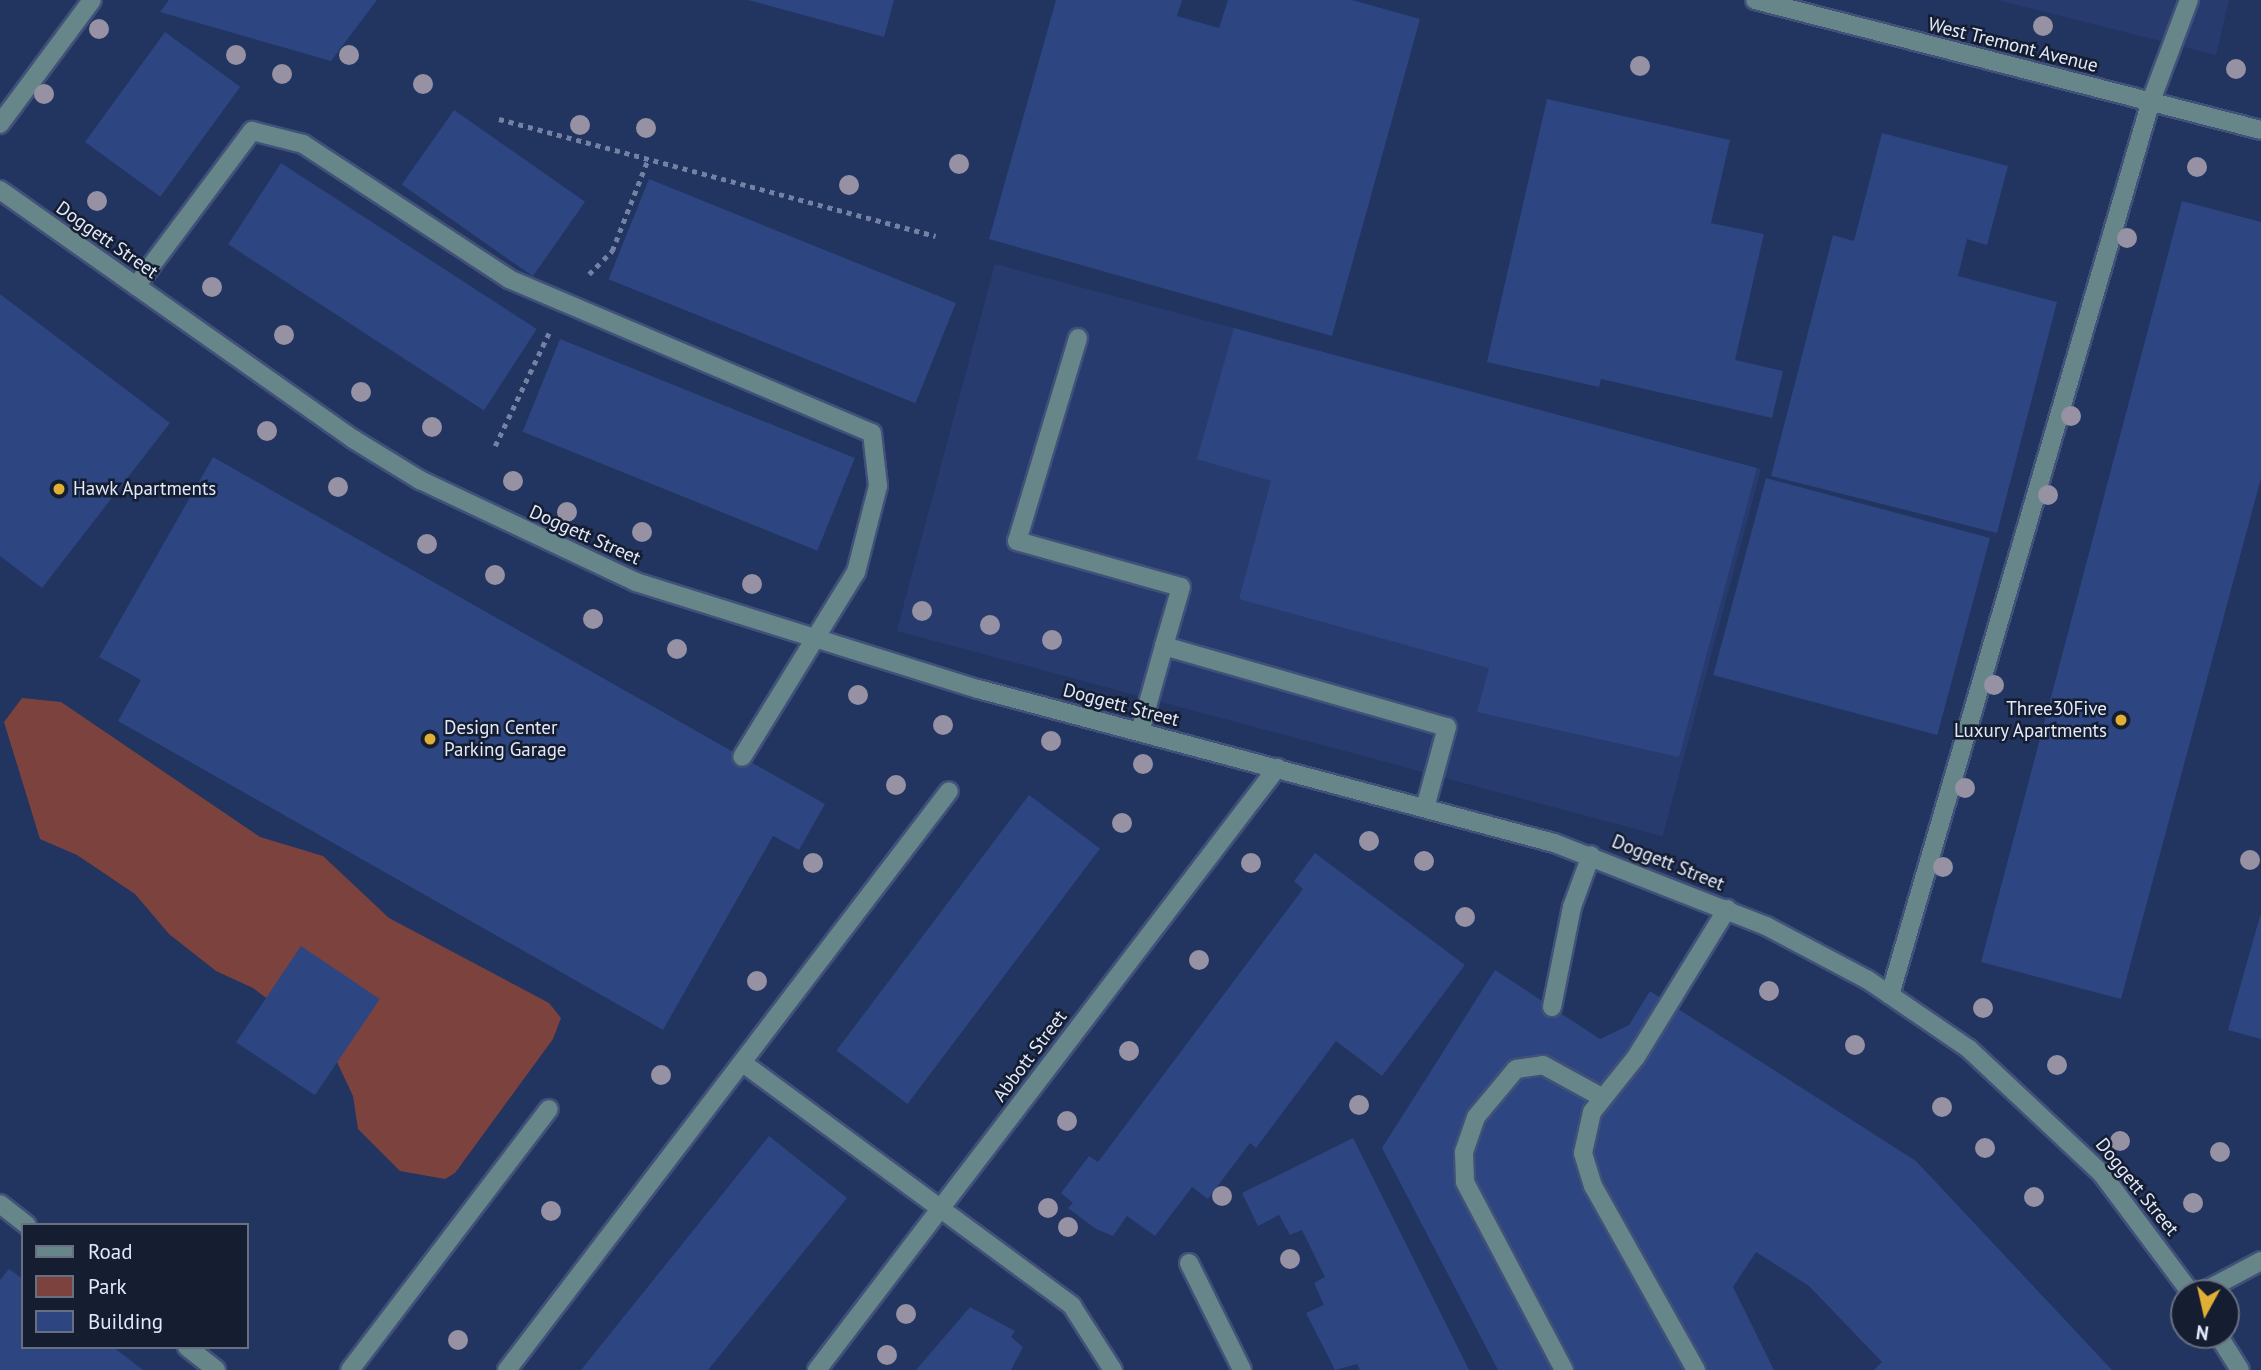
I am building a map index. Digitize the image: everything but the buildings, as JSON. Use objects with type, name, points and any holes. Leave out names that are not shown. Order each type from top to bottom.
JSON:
[{"type":"street","points":[[0,124],[92,0]]},
{"type":"street","name":"West Tremont Avenue","points":[[1755,0],[2261,130]]},
{"type":"street","points":[[1890,995],[2151,101],[2189,0]]},
{"type":"street","points":[[136,286],[252,131],[303,144],[509,279],[872,433],[878,486],[856,572],[742,757]]},
{"type":"street","name":"Doggett Street","points":[[0,190],[421,480],[636,582],[815,642],[1591,855],[1727,909],[1890,995],[1969,1049],[2061,1130],[2180,1279]]},
{"type":"street","points":[[1078,338],[1017,541],[1181,587],[1140,732]]},
{"type":"street","points":[[1164,646],[1447,727],[1425,808]]},
{"type":"street","name":"Abbott Street","points":[[817,1370],[1277,768]]},
{"type":"street","points":[[507,1370],[949,791]]},
{"type":"street","points":[[1552,1006],[1572,906],[1591,855]]},
{"type":"street","points":[[1696,1370],[1592,1186],[1583,1153],[1592,1112],[1695,967],[1727,909]]},
{"type":"street","points":[[743,1063],[1072,1306],[1113,1370]]},
{"type":"street","points":[[1564,1370],[1465,1182],[1464,1152],[1476,1117],[1516,1069],[1543,1065],[1604,1098]]},
{"type":"street","points":[[350,1370],[549,1109]]},
{"type":"street","points":[[0,1204],[24,1223]]},
{"type":"street","points":[[2227,1279],[2261,1261]]},
{"type":"street","points":[[1189,1263],[1242,1370]]},
{"type":"street","points":[[190,1349],[216,1370]]},
{"type":"street","points":[[2227,1349],[2240,1370]]},
{"type":"path","points":[[499,119],[936,236]]},
{"type":"path","points":[[585,278],[612,251],[649,159]]},
{"type":"path","points":[[495,446],[552,328]]},
{"type":"shaded area","points":[[1997,0],[2229,0],[2216,55]]},
{"type":"shaded area","points":[[995,264],[1761,469],[1663,836],[897,631]]},
{"type":"green space","points":[[22,698],[61,702],[260,837],[323,856],[389,918],[549,1003],[561,1018],[553,1039],[455,1173],[445,1179],[400,1171],[358,1129],[353,1096],[329,1045],[253,988],[216,971],[169,934],[135,894],[77,855],[40,839],[4,722]]},
{"type":"place","name":"Hawk Apartments","points":[[59,489]]},
{"type":"place","name":"Three30Five Luxury Apartments","points":[[2121,720]]},
{"type":"place","name":"Design Center Parking Garage","points":[[430,739]]}]
